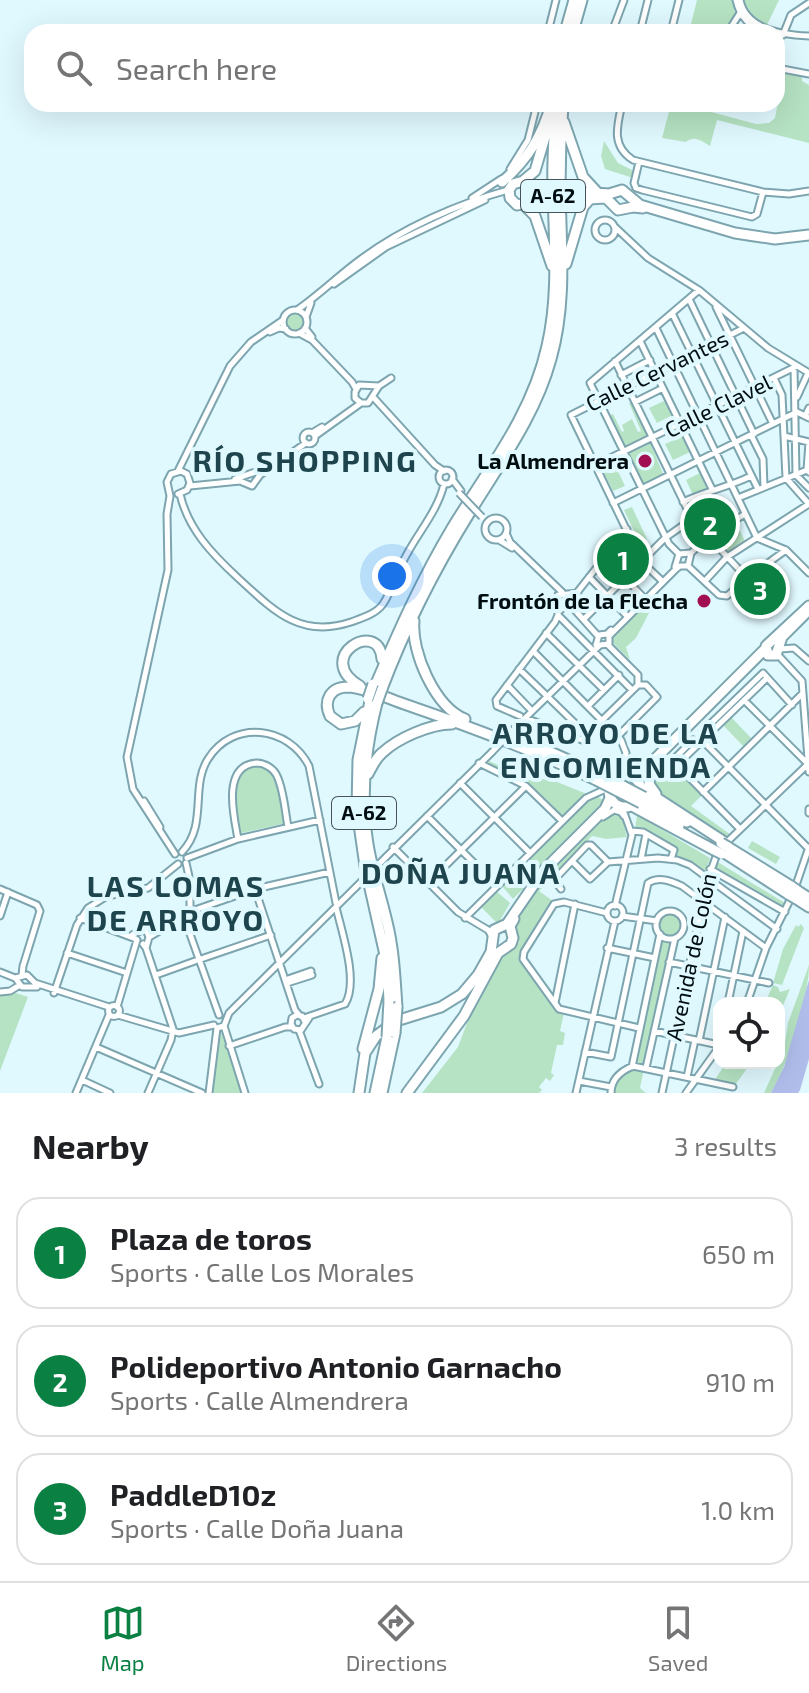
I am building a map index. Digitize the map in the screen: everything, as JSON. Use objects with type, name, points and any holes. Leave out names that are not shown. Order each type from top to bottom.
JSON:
[{"type":"highway","points":[[567,24],[574,0]]},
{"type":"highway","points":[[575,24],[582,0]]},
{"type":"highway","points":[[507,190],[535,146],[550,112]]},
{"type":"highway","points":[[507,190],[516,182],[523,181],[536,168],[551,112]]},
{"type":"highway","name":"A-62","points":[[393,1004],[361,847],[357,792],[360,749],[379,687],[410,607],[441,546],[510,437],[531,396],[547,346],[558,290],[553,112]]},
{"type":"highway","name":"A-62","points":[[379,687],[422,597],[471,511],[523,430],[537,400],[554,347],[562,112]]},
{"type":"highway","points":[[562,115],[583,177],[614,209]]},
{"type":"highway","points":[[523,181],[552,263],[558,290]]},
{"type":"highway","points":[[507,190],[517,205],[529,197],[544,193],[569,193],[614,209],[640,205],[747,236],[775,239],[809,236]]},
{"type":"highway","points":[[558,290],[583,207],[590,199],[614,209]]},
{"type":"highway","points":[[379,687],[471,511]]},
{"type":"highway","points":[[379,687],[382,659],[412,595],[441,546]]},
{"type":"highway","points":[[407,1093],[460,1022],[497,954],[510,941],[544,870],[605,809],[624,797],[647,769],[762,657],[774,651],[809,608]]},
{"type":"highway","points":[[414,622],[416,650],[441,700],[457,716],[479,728]]},
{"type":"highway","points":[[382,659],[378,645],[360,642],[347,651],[344,668],[350,679],[363,688],[479,728],[598,777],[624,797],[725,849],[793,892],[809,907]]},
{"type":"highway","points":[[374,702],[355,721],[341,724],[330,716],[326,702],[337,689],[357,689],[479,728]]},
{"type":"highway","points":[[374,702],[367,814],[371,850],[387,922]]},
{"type":"highway","name":"A-62","points":[[374,702],[366,760],[364,808],[368,847],[395,963],[391,1035],[382,1093]]},
{"type":"highway","points":[[357,792],[356,757],[364,712]]},
{"type":"highway","points":[[368,774],[377,758],[387,749],[426,729],[446,724],[479,728]]},
{"type":"highway","points":[[647,769],[649,784],[662,799],[725,849]]},
{"type":"highway","points":[[624,797],[662,799]]},
{"type":"highway","points":[[793,892],[809,898]]},
{"type":"highway","points":[[359,1089],[362,1055],[382,965],[374,900]]},
{"type":"highway","points":[[359,1089],[365,1053],[376,1036],[399,1019],[441,1007],[456,999],[478,975],[491,952],[510,941]]},
{"type":"highway","name":"A-62","points":[[375,1093],[391,1035]]},
{"type":"street","points":[[550,24],[556,0]]},
{"type":"street","points":[[615,24],[624,0]]},
{"type":"street","points":[[642,24],[648,0]]},
{"type":"street","points":[[673,24],[679,0]]},
{"type":"street","points":[[738,0],[745,19],[751,24]]},
{"type":"street","points":[[785,26],[791,15],[809,3]]},
{"type":"street","points":[[732,24],[741,11]]},
{"type":"street","points":[[741,11],[756,24]]},
{"type":"street","points":[[735,19],[745,19]]},
{"type":"street","points":[[785,34],[809,37]]},
{"type":"street","points":[[785,70],[809,74]]},
{"type":"street","points":[[455,208],[500,180],[515,162],[528,140],[535,112]]},
{"type":"street","points":[[620,112],[617,142],[627,156],[639,162],[763,192],[783,194],[809,191]]},
{"type":"street","points":[[639,162],[634,183],[637,189],[752,217],[757,214],[763,192]]},
{"type":"street","points":[[464,204],[507,190]]},
{"type":"street","points":[[245,1093],[187,934],[187,881],[182,858],[133,789],[127,757],[168,570],[168,478],[178,471],[230,366],[251,342],[373,250],[455,208],[507,190]]},
{"type":"street","points":[[283,320],[286,329],[293,334],[299,333],[305,328],[308,307],[312,302],[379,251],[507,190]]},
{"type":"street","points":[[614,209],[597,222],[595,234],[605,240],[622,234]]},
{"type":"street","points":[[614,209],[622,234],[648,258],[699,290],[720,311],[773,424]]},
{"type":"street","points":[[614,209],[614,235]]},
{"type":"street","points":[[679,565],[678,554],[665,538],[590,383],[699,290]]},
{"type":"street","points":[[689,299],[763,459],[761,488]]},
{"type":"street","points":[[297,310],[306,317]]},
{"type":"street","points":[[720,311],[796,367],[809,373],[796,397]]},
{"type":"street","points":[[673,315],[751,476],[761,488]]},
{"type":"street","points":[[172,504],[179,502],[192,528],[215,556],[285,618],[311,626],[334,626],[362,618],[381,606],[404,558],[440,500],[450,473],[442,473],[376,407],[361,384],[305,328]]},
{"type":"street","points":[[656,328],[757,538],[784,553],[809,573]]},
{"type":"street","name":"Calle Cervantes","points":[[596,465],[571,415],[744,328]]},
{"type":"street","points":[[182,858],[140,795],[130,758],[171,571],[172,504],[189,480],[187,463],[232,368],[260,338],[273,330],[286,329]]},
{"type":"street","points":[[299,333],[312,340],[356,389]]},
{"type":"street","points":[[640,341],[712,489]]},
{"type":"street","points":[[621,375],[650,360]]},
{"type":"street","points":[[615,361],[692,519],[747,578]]},
{"type":"street","points":[[796,367],[797,473],[809,488]]},
{"type":"street","name":"Calle Clavel","points":[[596,465],[796,367]]},
{"type":"street","points":[[255,476],[304,442],[304,434],[314,435],[370,397],[391,378]]},
{"type":"street","points":[[705,581],[727,557],[809,504],[786,478],[782,395],[774,378]]},
{"type":"street","points":[[314,435],[347,409],[361,384]]},
{"type":"street","points":[[635,402],[663,388]]},
{"type":"street","points":[[355,398],[370,397]]},
{"type":"street","points":[[797,412],[807,417],[809,408]]},
{"type":"street","points":[[613,503],[797,412]]},
{"type":"street","points":[[738,498],[808,471],[809,442],[784,436]]},
{"type":"street","points":[[596,465],[642,562],[661,580]]},
{"type":"street","points":[[178,471],[189,480],[245,480],[252,486],[256,483],[255,476]]},
{"type":"street","points":[[245,480],[250,473],[255,476]]},
{"type":"street","points":[[442,473],[440,480],[448,482],[460,492],[489,522],[504,521],[510,542],[565,601]]},
{"type":"street","points":[[683,502],[712,489],[732,486],[751,476]]},
{"type":"street","points":[[170,489],[179,494],[183,509]]},
{"type":"street","points":[[678,554],[689,554],[708,537],[745,514]]},
{"type":"street","points":[[584,619],[665,538],[692,519]]},
{"type":"street","points":[[489,522],[487,535],[509,545],[638,675],[635,687],[584,738]]},
{"type":"street","points":[[520,716],[497,706],[495,702],[546,633],[565,601],[578,593],[627,529]]},
{"type":"street","points":[[499,540],[506,533]]},
{"type":"street","points":[[689,554],[689,565],[719,595],[730,595],[747,578],[784,553]]},
{"type":"street","points":[[394,848],[661,580],[679,565],[689,565]]},
{"type":"street","points":[[603,639],[679,565]]},
{"type":"street","points":[[589,577],[626,615]]},
{"type":"street","points":[[625,578],[652,606]]},
{"type":"street","points":[[558,614],[619,675],[635,687],[646,685],[657,697],[618,736]]},
{"type":"street","points":[[546,633],[604,690]]},
{"type":"street","points":[[774,651],[794,648],[809,661]]},
{"type":"street","points":[[533,651],[618,736],[625,749],[626,861],[617,905],[624,915],[655,922]]},
{"type":"street","points":[[774,651],[802,681],[809,772]]},
{"type":"street","points":[[519,669],[584,738]]},
{"type":"street","points":[[702,740],[703,731],[763,673],[792,705]]},
{"type":"street","points":[[588,706],[619,675]]},
{"type":"street","points":[[740,829],[673,760],[693,740],[702,740],[767,678]]},
{"type":"street","points":[[507,685],[531,710]]},
{"type":"street","points":[[703,792],[802,694]]},
{"type":"street","points":[[514,728],[547,696]]},
{"type":"street","points":[[744,700],[808,764]]},
{"type":"street","points":[[528,719],[584,738]]},
{"type":"street","points":[[55,992],[80,918],[100,899],[148,888],[164,878],[182,858],[199,813],[200,784],[205,765],[220,745],[244,733],[259,731],[275,734],[300,752],[311,773],[351,991],[347,1001],[299,1024],[229,1046]]},
{"type":"street","points":[[702,740],[809,847],[785,912],[766,948],[750,997]]},
{"type":"street","points":[[209,1093],[219,1024],[478,763]]},
{"type":"street","points":[[478,763],[526,786],[562,821]]},
{"type":"street","points":[[238,839],[232,784],[239,771],[252,764],[263,764],[276,774],[288,827]]},
{"type":"street","name":"Avenida de Colón","points":[[662,1093],[710,869],[717,852],[808,764]]},
{"type":"street","points":[[592,824],[614,810],[621,812],[631,772],[647,769]]},
{"type":"street","points":[[460,783],[530,853]]},
{"type":"street","points":[[428,883],[526,786]]},
{"type":"street","points":[[465,918],[562,821],[624,797]]},
{"type":"street","points":[[624,797],[646,834],[674,850],[671,859]]},
{"type":"street","points":[[427,816],[497,886]]},
{"type":"street","points":[[182,858],[238,839],[320,820]]},
{"type":"street","points":[[641,859],[646,834]]},
{"type":"street","points":[[561,889],[554,880],[589,845],[608,862]]},
{"type":"street","points":[[394,848],[465,918],[510,941],[563,1011],[639,1028]]},
{"type":"street","points":[[572,861],[590,879],[608,862],[671,859],[690,865],[777,929]]},
{"type":"street","points":[[710,869],[785,912]]},
{"type":"street","points":[[78,1093],[142,939],[187,914],[253,890],[330,872]]},
{"type":"street","points":[[585,1052],[611,1057],[648,883],[668,880],[682,886],[766,948]]},
{"type":"street","points":[[0,889],[37,905],[40,911],[20,978],[10,991],[0,992]]},
{"type":"street","points":[[738,901],[746,889]]},
{"type":"street","points":[[253,890],[319,1084]]},
{"type":"street","points":[[0,916],[8,892]]},
{"type":"street","points":[[510,941],[560,902],[606,911],[617,905]]},
{"type":"street","points":[[555,1003],[575,904]]},
{"type":"street","points":[[606,911],[613,922]]},
{"type":"street","points":[[655,922],[661,914],[670,911],[679,915],[684,928]]},
{"type":"street","points":[[576,1093],[613,922],[624,915]]},
{"type":"street","points":[[687,1077],[725,917]]},
{"type":"street","points":[[80,918],[142,939]]},
{"type":"street","points":[[632,1067],[660,936],[655,922]]},
{"type":"street","points":[[684,928],[697,930]]},
{"type":"street","points":[[646,1068],[675,938],[684,928]]},
{"type":"street","points":[[729,997],[743,931]]},
{"type":"street","points":[[156,975],[269,936]]},
{"type":"street","points":[[660,936],[675,938]]},
{"type":"street","points":[[142,939],[173,1030],[148,1093]]},
{"type":"street","points":[[607,948],[655,958]]},
{"type":"street","points":[[67,953],[127,973]]},
{"type":"street","points":[[278,962],[299,1024]]},
{"type":"street","points":[[669,962],[769,983]]},
{"type":"street","points":[[0,972],[173,1030],[219,1024]]},
{"type":"street","points":[[286,982],[312,973]]},
{"type":"street","points":[[20,978],[25,988],[30,983]]},
{"type":"street","points":[[654,1031],[713,1044]]},
{"type":"street","points":[[98,1048],[202,1093]]},
{"type":"street","points":[[686,1093],[713,1054]]},
{"type":"street","points":[[579,1081],[611,1090],[623,1070],[632,1067],[733,1087]]},
{"type":"street","points":[[83,1081],[110,1093]]},
{"type":"green space","points":[[697,0],[733,0],[735,14],[729,24],[691,24]]},
{"type":"green space","points":[[743,0],[779,0],[767,24],[750,15]]},
{"type":"green space","points":[[785,71],[802,75],[802,81],[809,85],[809,143],[717,120],[710,146],[695,139],[686,142],[662,138],[669,112],[712,112],[756,124],[769,123],[776,112],[785,112]]},
{"type":"green space","points":[[604,141],[618,163],[634,171],[633,178],[605,169],[601,156]]},
{"type":"green space","points":[[639,209],[742,239],[769,243],[809,241],[781,244],[749,242]]},
{"type":"green space","points":[[291,313],[299,313],[304,322],[302,329],[291,331],[286,326],[286,318]]},
{"type":"green space","points":[[666,400],[673,415],[657,423],[649,408]]},
{"type":"green space","points":[[632,402],[649,436],[626,447],[610,415],[613,414],[622,432],[622,425],[632,419],[638,432],[641,431],[629,403]]},
{"type":"green space","points":[[683,436],[690,452],[673,460],[665,444]]},
{"type":"green space","name":"La Almendrera","points":[[650,442],[664,476],[644,486],[628,453]]},
{"type":"green space","points":[[616,467],[625,486],[613,491],[604,473]]},
{"type":"green space","points":[[700,473],[708,488],[693,495],[686,480]]},
{"type":"green space","points":[[632,507],[647,539],[641,546],[624,510]]},
{"type":"green space","points":[[740,531],[745,541],[728,553],[723,541]]},
{"type":"green space","points":[[646,604],[651,609],[636,638],[626,647],[630,660],[612,642],[613,638]]},
{"type":"green space","points":[[730,716],[753,740],[745,748],[722,724]]},
{"type":"green space","points":[[489,761],[524,777],[552,780],[587,794],[562,816],[525,780],[486,763]]},
{"type":"green space","points":[[669,761],[702,795],[691,806],[731,835],[725,841],[662,798],[649,781]]},
{"type":"green space","points":[[253,764],[270,772],[279,786],[286,823],[237,834],[235,785],[244,770]]},
{"type":"green space","points":[[595,794],[604,801],[602,808],[513,899],[502,886],[578,807]]},
{"type":"green space","points":[[617,813],[622,817],[627,837],[606,839],[592,836],[539,891],[553,901],[522,953],[558,1011],[564,1013],[560,1031],[565,1033],[563,1045],[557,1045],[551,1073],[554,1075],[550,1081],[546,1078],[539,1087],[542,1090],[539,1093],[422,1093],[458,1047],[499,959],[518,944],[516,921],[524,909],[577,843],[606,818]]},
{"type":"green space","points":[[637,815],[710,858],[705,873],[673,857],[675,848],[645,830],[635,829]]},
{"type":"green space","points":[[752,841],[780,857],[776,864],[748,848]]},
{"type":"green space","points":[[716,861],[785,903],[782,909],[714,870]]},
{"type":"green space","points":[[496,891],[510,903],[498,924],[481,907]]},
{"type":"green space","points":[[669,912],[678,915],[681,924],[678,933],[669,936],[660,933],[657,924],[660,915]]},
{"type":"green space","points":[[801,924],[804,928],[782,985],[773,983],[783,949],[796,925]]},
{"type":"green space","points":[[660,939],[672,941],[646,1065],[634,1064]]},
{"type":"green space","points":[[809,965],[801,1012],[785,1062],[788,1023]]},
{"type":"green space","points":[[773,985],[780,992],[790,989],[785,1001],[785,997],[768,997]]},
{"type":"green space","points":[[13,992],[28,997],[0,1071],[0,994]]},
{"type":"green space","points":[[220,1029],[242,1093],[213,1093]]},
{"type":"green space","points":[[631,1068],[644,1069],[640,1088],[646,1093],[612,1093],[617,1079]]},
{"type":"green space","points":[[722,1069],[747,1069],[735,1085],[714,1081]]},
{"type":"green space","points":[[775,1069],[782,1069],[771,1093],[764,1093]]},
{"type":"water","points":[[809,980],[809,1059],[800,1090],[798,1093],[771,1093],[785,1064]]},
{"type":"place","name":"La Almendrera","points":[[645,461]]},
{"type":"place","name":"Polideportivo Antonio Garnacho","points":[[710,524]]},
{"type":"place","name":"Plaza de toros","points":[[623,559]]},
{"type":"place","name":"PaddleD10z","points":[[760,589]]},
{"type":"place","name":"Frontón de la Flecha","points":[[704,601]]},
{"type":"district","name":"RÍO SHOPPING","points":[[305,462]]},
{"type":"district","name":"ARROYO DE LA ENCOMIENDA","points":[[606,751]]},
{"type":"district","name":"DOÑA JUANA","points":[[461,874]]},
{"type":"district","name":"LAS LOMAS DE ARROYO","points":[[176,904]]}]
